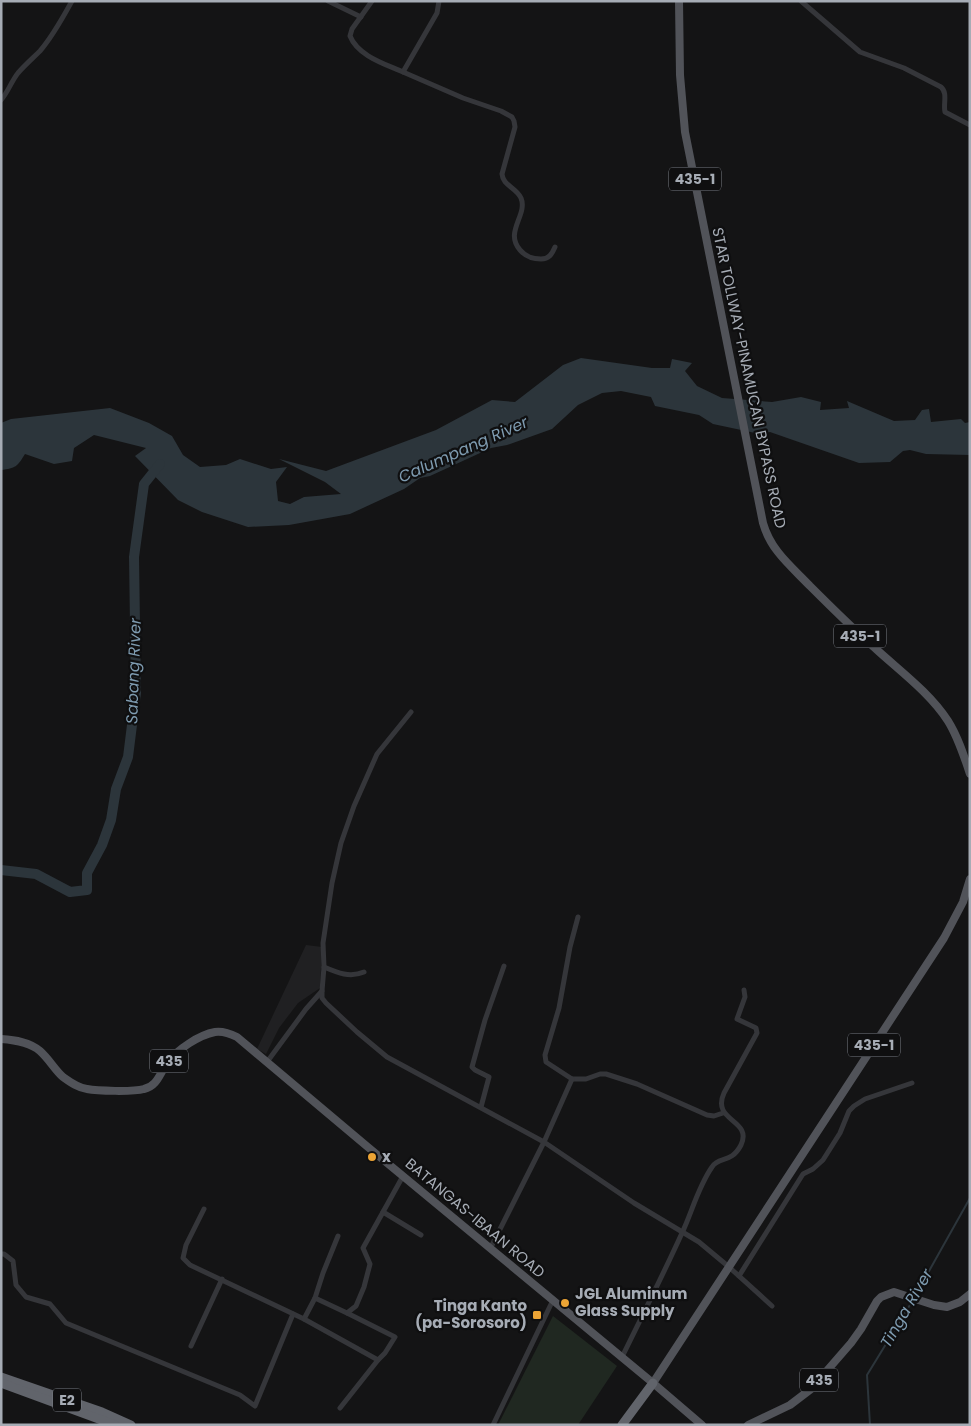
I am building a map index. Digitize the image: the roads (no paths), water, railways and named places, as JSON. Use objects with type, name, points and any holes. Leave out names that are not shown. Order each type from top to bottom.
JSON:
[{"type":"highway","name":"E2","points":[[1,1377],[102,1412],[131,1425]]},
{"type":"highway","name":"E2","points":[[1,1383],[115,1425]]},
{"type":"highway","points":[[622,1425],[653,1383]]},
{"type":"highway","points":[[629,1425],[653,1383]]},
{"type":"main road","name":"STAR TOLLWAY-PINAMUCAN BYPASS ROAD","points":[[680,1],[680,75],[685,132],[767,537],[777,551],[846,623],[937,706],[957,738],[970,774]]},
{"type":"main road","name":"435-1","points":[[653,1383],[944,938],[963,902],[970,879]]},
{"type":"main road","name":"BATANGAS-IBAAN ROAD","points":[[1,1039],[24,1043],[39,1050],[62,1076],[78,1086],[86,1089],[137,1090],[155,1084],[168,1062],[193,1041],[215,1032],[238,1037],[702,1425]]},
{"type":"main road","name":"435","points":[[748,1425],[761,1422],[790,1406],[811,1388],[851,1343],[881,1296],[894,1292],[947,1308],[960,1302],[970,1294]]},
{"type":"street","points":[[1,100],[16,76],[58,28],[72,1]]},
{"type":"street","points":[[328,1],[361,17]]},
{"type":"street","points":[[372,1],[352,29],[350,36],[363,52],[403,72],[512,117],[515,128],[502,180],[515,190],[522,205],[514,233],[515,242],[526,256],[534,259],[545,259],[551,255],[555,247]]},
{"type":"street","points":[[403,72],[437,13],[439,1]]},
{"type":"street","points":[[801,1],[860,52],[904,68],[944,89],[945,112],[970,125]]},
{"type":"street","points":[[411,712],[377,754],[354,806],[336,860],[323,943],[322,998],[357,1032],[387,1057],[544,1142],[634,1203],[699,1242],[729,1266],[772,1306]]},
{"type":"street","points":[[578,917],[570,947],[559,1008],[545,1055],[546,1062],[572,1079],[586,1079],[606,1074],[637,1084],[707,1115],[714,1116],[723,1113]]},
{"type":"street","points":[[481,1108],[489,1076],[475,1070],[472,1066],[482,1027],[504,966]]},
{"type":"street","points":[[324,967],[350,976],[364,972]]},
{"type":"street","points":[[622,1357],[683,1232],[711,1167],[715,1163],[731,1158],[743,1138],[739,1126],[723,1113],[721,1102],[757,1033],[754,1026],[737,1019],[745,997],[744,990]]},
{"type":"street","points":[[267,1062],[306,1009],[322,992]]},
{"type":"street","points":[[490,1249],[544,1142],[572,1079]]},
{"type":"street","points":[[740,1276],[802,1174],[818,1165],[828,1153],[840,1133],[845,1119],[854,1106],[865,1099],[912,1083]]},
{"type":"street","points":[[347,1313],[356,1306],[364,1288],[370,1264],[364,1248],[403,1176]]},
{"type":"street","points":[[204,1209],[186,1245],[183,1258],[190,1265],[304,1319],[378,1360]]},
{"type":"street","points":[[383,1212],[421,1235]]},
{"type":"street","points":[[304,1319],[315,1298],[338,1236]]},
{"type":"street","points":[[1,1254],[4,1254],[13,1261],[16,1285],[26,1297],[50,1304],[66,1324],[240,1395],[254,1406],[293,1314]]},
{"type":"street","points":[[192,1346],[222,1279]]},
{"type":"street","points":[[315,1298],[395,1337],[385,1353],[340,1408]]},
{"type":"street","points":[[492,1425],[553,1300]]},
{"type":"water","name":"Calumpang River","points":[[581,358],[652,368],[670,368],[672,359],[692,363],[685,371],[697,386],[722,398],[772,402],[801,397],[821,402],[820,410],[849,408],[847,401],[894,421],[915,420],[922,410],[929,409],[931,422],[961,419],[965,423],[970,422],[970,455],[926,454],[910,450],[903,451],[890,462],[859,463],[770,432],[760,434],[713,424],[699,415],[655,406],[651,397],[621,391],[602,393],[578,405],[552,429],[507,445],[491,448],[430,476],[420,478],[404,489],[350,514],[289,525],[248,527],[202,512],[178,500],[135,456],[146,448],[94,435],[74,448],[72,461],[54,464],[25,454],[16,466],[1,470],[1,423],[11,419],[110,408],[149,423],[172,436],[183,455],[200,467],[226,465],[240,459],[271,469],[287,467],[276,482],[278,501],[290,504],[304,497],[341,494],[325,482],[279,459],[326,471],[436,430],[492,400],[515,402],[563,365]]},
{"type":"waterway","name":"Sabang River","points":[[1,870],[36,874],[70,892],[87,890],[87,873],[102,845],[111,820],[116,789],[128,757],[136,693],[134,557],[144,484],[160,464]]},
{"type":"waterway","name":"Tinga River","points":[[915,1296],[970,1198]]},
{"type":"waterway","name":"Tinga River","points":[[870,1425],[867,1375],[913,1300]]},
{"type":"place","name":"x","points":[[372,1157]]},
{"type":"place","name":"JGL Aluminum Glass Supply","points":[[565,1303]]},
{"type":"place","name":"Tinga Kanto (pa-Sorosoro)","points":[[537,1315]]}]
